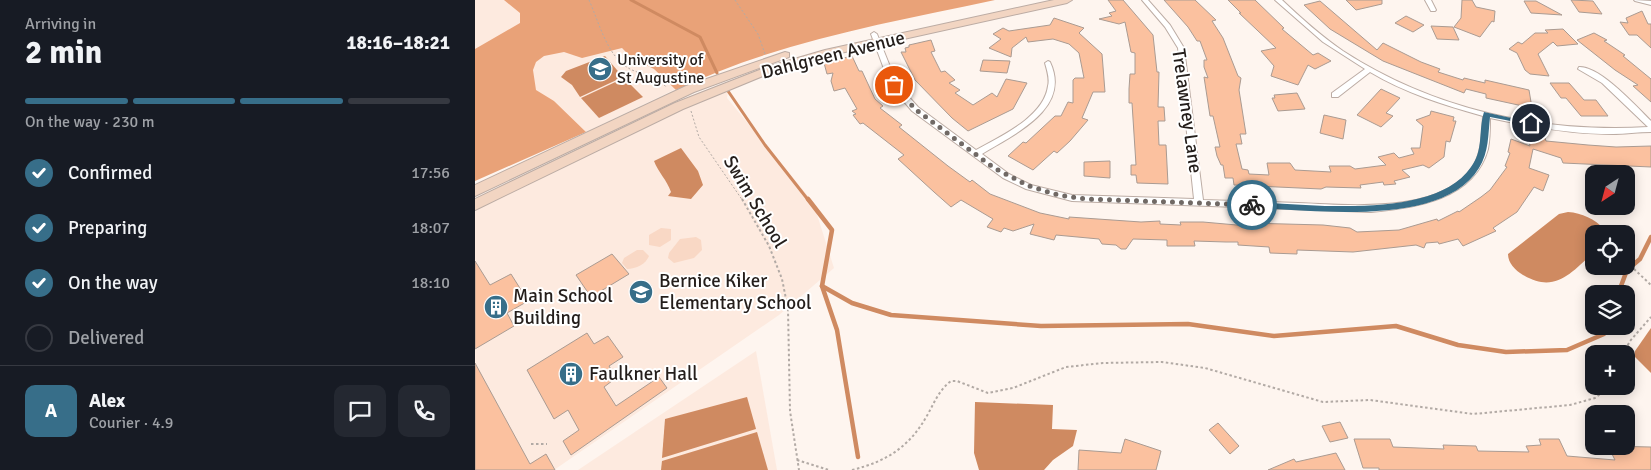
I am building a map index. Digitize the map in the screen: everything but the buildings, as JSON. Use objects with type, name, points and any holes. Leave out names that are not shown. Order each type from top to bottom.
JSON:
[{"type":"street","name":"Dahlgreen Avenue","points":[[475,206],[685,103],[720,88],[793,62],[875,38],[1027,0]]},
{"type":"street","name":"Dahlgreen Avenue","points":[[475,191],[707,82],[783,56],[1067,0]]},
{"type":"street","name":"Trelawney Lane","points":[[1145,0],[1168,26],[1181,48],[1199,203]]},
{"type":"street","points":[[1281,0],[1324,41],[1370,69],[1420,92],[1487,114],[1573,129],[1612,131],[1651,129]]},
{"type":"street","points":[[1429,0],[1433,10]]},
{"type":"street","points":[[1637,0],[1651,3]]},
{"type":"street","points":[[875,38],[888,73],[901,96],[915,109],[1018,182],[1058,195],[1087,199],[1371,209],[1414,204],[1449,191],[1467,178],[1476,167],[1484,150],[1487,114]]},
{"type":"street","points":[[976,154],[1031,119],[1044,106],[1053,85],[1048,63]]},
{"type":"street","points":[[1335,95],[1370,69]]},
{"type":"street","points":[[1581,69],[1605,81],[1651,125]]},
{"type":"path","points":[[589,0],[617,58],[631,69],[657,76],[668,89]]},
{"type":"path","points":[[735,0],[765,48],[765,58]]},
{"type":"path","name":"Swim School","points":[[685,103],[692,111],[699,137],[739,193],[769,246],[782,278],[788,309],[790,411],[799,470]]},
{"type":"path","points":[[1635,271],[1651,285]]},
{"type":"path","points":[[1628,345],[1651,317]]},
{"type":"path","points":[[852,470],[875,464],[910,444],[938,396],[951,381],[962,383],[981,392],[995,393],[1040,379],[1057,369],[1103,362],[1185,364],[1248,378],[1323,402],[1370,400],[1473,414],[1570,404],[1595,398],[1599,395]]},
{"type":"path","points":[[531,444],[547,444]]},
{"type":"path","points":[[797,460],[829,470]]},
{"type":"shaded area","name":"University of St Augustine","points":[[475,0],[638,0],[703,76],[586,132],[554,101],[475,73]]},
{"type":"shaded area","points":[[504,0],[995,0],[873,26],[792,46],[714,73],[676,90],[654,69],[632,58],[622,48],[582,58],[564,52],[544,56],[536,62],[533,70],[536,90],[554,101],[586,132],[475,181],[475,49],[520,23],[520,13]]},
{"type":"shaded area","points":[[605,56],[623,77],[580,97],[572,85],[561,77],[566,71]]},
{"type":"shaded area","points":[[624,78],[643,97],[599,118],[581,98]]},
{"type":"shaded area","name":"Bernice Kiker Elementary School","points":[[728,91],[727,98],[813,202],[834,268],[779,315],[554,470],[475,470],[475,209],[685,106]]},
{"type":"shaded area","points":[[681,148],[698,171],[703,185],[691,199],[668,196],[671,192],[654,161]]},
{"type":"shaded area","points":[[1568,212],[1578,214],[1588,217],[1600,225],[1585,225],[1585,260],[1570,274],[1553,282],[1534,280],[1523,275],[1513,266],[1508,254],[1559,214]]},
{"type":"shaded area","points":[[661,228],[671,229],[671,240],[660,247],[649,245],[649,235]]},
{"type":"shaded area","points":[[696,237],[701,240],[702,250],[694,258],[674,263],[668,258],[669,253],[680,239]]},
{"type":"shaded area","points":[[637,250],[643,250],[649,256],[648,259],[640,266],[627,269],[622,263],[624,258]]},
{"type":"shaded area","points":[[1651,328],[1651,373],[1635,357],[1635,351]]},
{"type":"shaded area","points":[[756,351],[777,470],[578,470]]},
{"type":"shaded area","points":[[747,397],[756,429],[662,458],[665,419]]},
{"type":"shaded area","points":[[975,402],[1053,405],[1052,429],[1077,430],[1073,446],[1053,460],[1044,470],[979,470],[974,453]]},
{"type":"shaded area","points":[[757,432],[768,470],[661,470],[662,461]]},
{"type":"waterway","points":[[631,0],[700,37],[717,73]]},
{"type":"waterway","points":[[728,91],[765,145],[809,201]]},
{"type":"waterway","points":[[808,199],[832,230],[822,286]]},
{"type":"waterway","points":[[1621,285],[1627,270],[1640,259],[1651,237]]},
{"type":"waterway","points":[[822,286],[852,303],[891,315],[1041,326],[1188,324],[1274,336],[1396,326],[1458,345],[1506,352],[1567,350],[1602,335]]},
{"type":"waterway","points":[[822,286],[837,330],[858,457]]},
{"type":"way so far","points":[[894,85],[901,96],[915,109],[994,168],[1029,186],[1073,198],[1252,205]]},
{"type":"place","name":"University of St Augustine","points":[[600,69]]},
{"type":"place","name":"Bernice Kiker Elementary School","points":[[641,292]]},
{"type":"place","name":"Main School Building","points":[[496,307]]},
{"type":"place","name":"Faulkner Hall","points":[[571,374]]},
{"type":"route","points":[[1252,205],[1371,209],[1414,204],[1458,186],[1476,167],[1484,150],[1487,114],[1531,123]]}]
